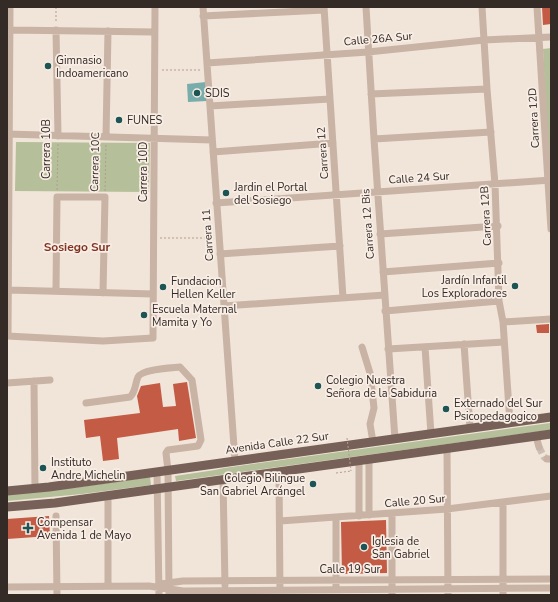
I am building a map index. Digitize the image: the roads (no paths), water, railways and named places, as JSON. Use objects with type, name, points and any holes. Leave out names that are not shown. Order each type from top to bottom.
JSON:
[{"type":"main road","name":"Avenida Calle 22 Sur","points":[[7,491],[35,489],[551,417]]},
{"type":"main road","points":[[7,507],[42,504],[551,434]]},
{"type":"street","points":[[8,336],[8,134],[10,7]]},
{"type":"street","name":"Carrera 10D","points":[[8,336],[103,340],[153,338],[155,7]]},
{"type":"street","name":"Carrera 11","points":[[203,7],[235,461]]},
{"type":"street","name":"Carrera 12 Bis","points":[[366,7],[377,192],[395,439]]},
{"type":"street","name":"Carrera 12B","points":[[482,7],[498,226],[499,301],[503,322],[510,423]]},
{"type":"street","name":"Carrera 12D","points":[[537,7],[550,180],[551,228]]},
{"type":"street","points":[[203,16],[324,8]]},
{"type":"street","name":"Carrera 12","points":[[324,8],[343,298]]},
{"type":"street","points":[[10,30],[154,32]]},
{"type":"street","name":"Carrera 10B","points":[[56,30],[58,136]]},
{"type":"street","name":"Carrera 10C","points":[[106,137],[108,31]]},
{"type":"street","name":"Calle 26A Sur","points":[[207,66],[484,40],[551,37]]},
{"type":"street","points":[[371,94],[487,90]]},
{"type":"street","points":[[210,106],[330,99]]},
{"type":"street","points":[[374,139],[491,132]]},
{"type":"street","points":[[8,134],[212,140]]},
{"type":"street","points":[[213,152],[333,143]]},
{"type":"street","name":"Calle 24 Sur","points":[[216,203],[550,180]]},
{"type":"street","name":"Carrera 10C","points":[[56,291],[57,197],[105,197],[104,293]]},
{"type":"street","points":[[380,234],[498,226]]},
{"type":"street","points":[[220,254],[340,246]]},
{"type":"street","points":[[383,272],[499,263]]},
{"type":"street","points":[[8,290],[153,294]]},
{"type":"street","points":[[224,306],[384,295]]},
{"type":"street","points":[[385,311],[499,301]]},
{"type":"street","points":[[503,322],[551,320]]},
{"type":"street","points":[[388,349],[504,342]]},
{"type":"street","points":[[464,344],[470,428]]},
{"type":"street","points":[[362,347],[370,373],[374,408],[370,424],[373,442]]},
{"type":"street","points":[[425,347],[431,434]]},
{"type":"street","points":[[86,403],[130,397],[138,376],[146,371],[180,367],[192,380],[201,440],[198,446],[168,450],[166,456],[168,470],[169,589]]},
{"type":"street","points":[[7,383],[50,380]]},
{"type":"street","points":[[34,381],[35,489]]},
{"type":"street","points":[[536,436],[539,447]]},
{"type":"street","points":[[447,448],[448,592]]},
{"type":"street","points":[[369,459],[369,515]]},
{"type":"street","points":[[359,461],[359,516]]},
{"type":"street","points":[[157,472],[160,595]]},
{"type":"street","points":[[279,472],[280,592]]},
{"type":"street","points":[[223,479],[225,593]]},
{"type":"street","points":[[108,495],[108,586]]},
{"type":"street","name":"Calle 20 Sur","points":[[280,521],[447,509],[551,496]]},
{"type":"street","points":[[503,502],[503,592]]},
{"type":"street","points":[[392,514],[392,592]]},
{"type":"street","points":[[56,516],[57,595]]},
{"type":"street","points":[[336,518],[336,592]]},
{"type":"street","name":"Calle 19 Sur","points":[[169,589],[183,581],[551,579]]},
{"type":"street","name":"Calle 19 Sur","points":[[7,587],[159,586],[169,589],[225,593],[503,592],[551,588]]},
{"type":"water","name":"SDIS","points":[[206,82],[207,101],[188,102],[187,84]]},
{"type":"tunnel","points":[[539,447],[544,457],[547,459]]},
{"type":"place","name":"Gimnasio Indoamericano","points":[[48,66]]},
{"type":"place","name":"SDIS","points":[[197,93]]},
{"type":"place","name":"FUNES","points":[[119,120]]},
{"type":"place","name":"Jardin el Portal del Sosiego","points":[[226,193]]},
{"type":"place","name":"Jardín Infantil Los Exploradores","points":[[515,286]]},
{"type":"place","name":"Fundacion Hellen Keller","points":[[163,287]]},
{"type":"place","name":"Escuela Maternal Mamita y Yo","points":[[144,315]]},
{"type":"place","name":"Colegio Nuestra Señora de la Sabiduria","points":[[318,386]]},
{"type":"place","name":"Externado del Sur Psicopedagogico","points":[[446,409]]},
{"type":"place","name":"Instituto Andre Michelin","points":[[43,468]]},
{"type":"place","name":"Colegio Bilingue San Gabriel Arcángel","points":[[313,484]]},
{"type":"place","name":"Compensar Avenida 1 de Mayo","points":[[28,528]]},
{"type":"place","name":"Iglesia de San Gabriel","points":[[364,547]]},
{"type":"district","name":"Sosiego Sur","points":[[77,247]]}]
